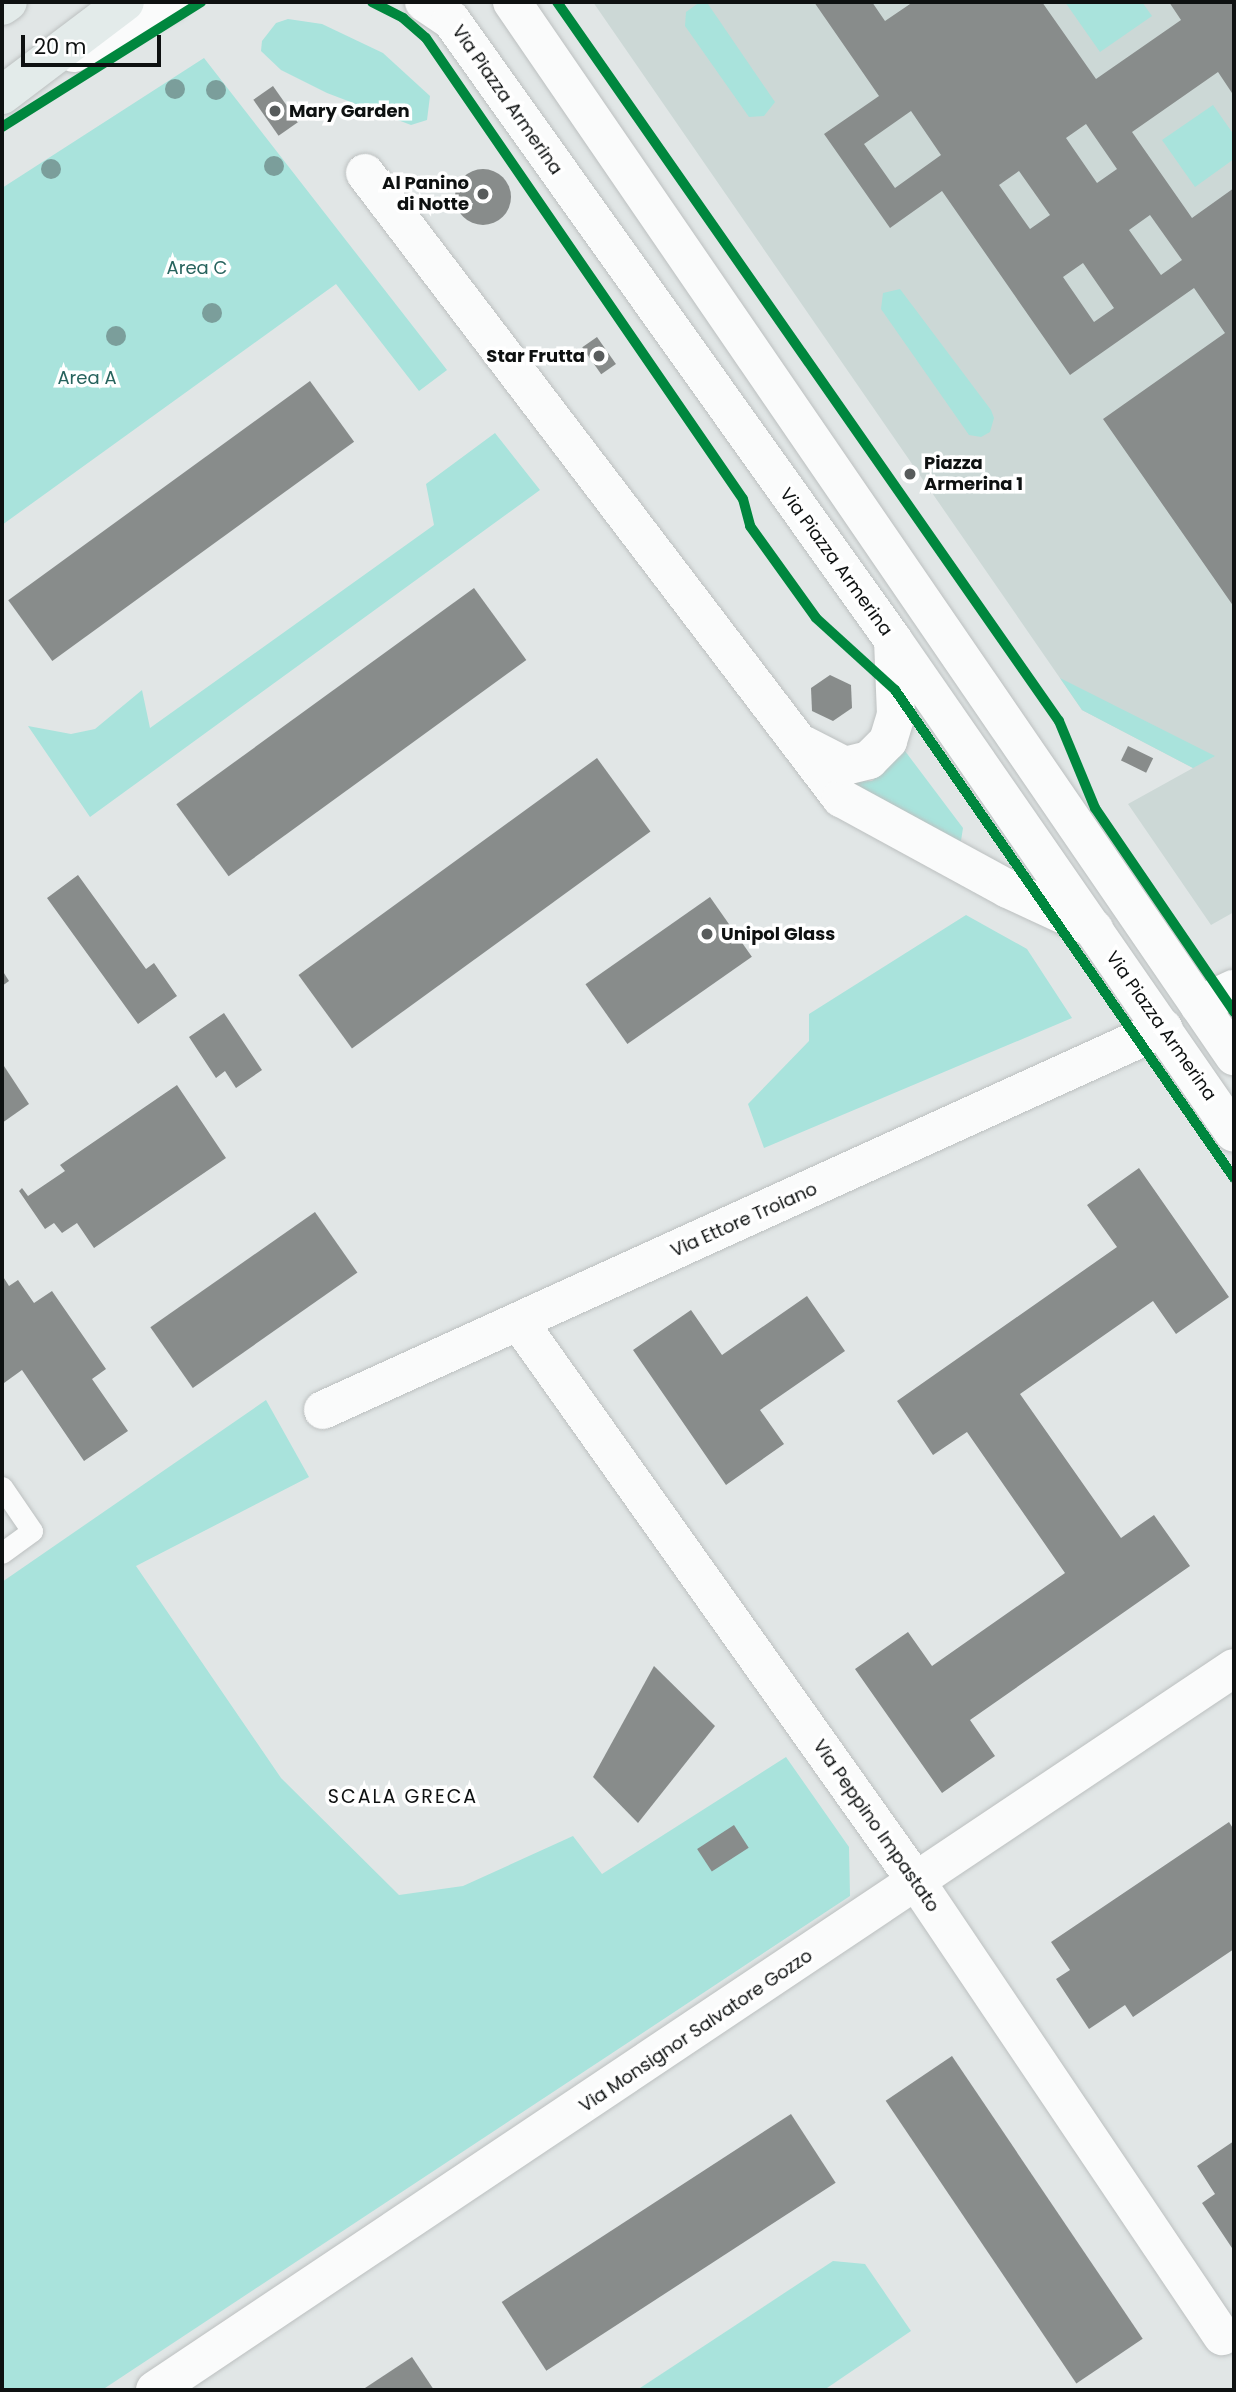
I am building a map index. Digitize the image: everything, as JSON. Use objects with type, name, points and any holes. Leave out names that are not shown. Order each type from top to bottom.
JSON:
[{"type":"main road","points":[[2,6],[8,2]]},
{"type":"main road","points":[[2,95],[44,67],[125,2]]},
{"type":"street","points":[[44,67],[170,2]]},
{"type":"street","name":"Via Piazza Armerina","points":[[424,2],[451,20],[732,420],[893,640],[1234,1133]]},
{"type":"street","points":[[512,2],[1234,1056]]},
{"type":"street","points":[[365,173],[790,736],[841,798],[1008,889],[1094,929]]},
{"type":"street","points":[[790,736],[819,756],[845,766],[869,761],[888,741],[897,715],[893,640]]},
{"type":"street","points":[[1199,1005],[1234,989]]},
{"type":"street","name":"Via Ettore Troiano","points":[[323,1410],[1163,1028]]},
{"type":"street","name":"Via Peppino Impastato","points":[[519,1322],[918,1884],[1222,2336]]},
{"type":"street","name":"Via Monsignor Salvatore Gozzo","points":[[155,2390],[918,1884],[1234,1668]]},
{"type":"lane","points":[[2,1487],[32,1531],[2,1553]]},
{"type":"shaded area","points":[[593,2],[1234,2],[1234,912],[1211,925],[1128,804],[1193,768],[1082,710]]},
{"type":"green space","points":[[700,2],[708,4],[775,102],[764,116],[749,117],[685,26],[686,12]]},
{"type":"green space","points":[[1065,2],[1142,2],[1152,16],[1100,52]]},
{"type":"green space","points":[[288,19],[322,24],[383,53],[430,96],[427,120],[411,125],[327,93],[281,70],[261,51],[262,41],[276,23]]},
{"type":"green space","points":[[204,58],[447,370],[419,391],[336,284],[2,525],[2,188]]},
{"type":"green space","points":[[1213,105],[1234,135],[1234,159],[1195,187],[1162,140]]},
{"type":"green space","points":[[900,289],[991,410],[994,418],[990,432],[981,437],[969,435],[881,309],[883,293]]},
{"type":"green space","points":[[495,433],[540,490],[90,817],[28,726],[71,734],[95,729],[142,690],[150,728],[434,525],[426,484]]},
{"type":"green space","points":[[1060,678],[1215,756],[1193,768],[1082,710]]},
{"type":"green space","points":[[905,751],[963,828],[960,847],[846,782],[872,781]]},
{"type":"green space","points":[[966,915],[1027,949],[1072,1018],[764,1148],[748,1104],[809,1041],[809,1014]]},
{"type":"green space","points":[[266,1400],[309,1477],[136,1566],[281,1778],[399,1895],[463,1886],[573,1836],[602,1874],[786,1757],[849,1847],[850,1896],[102,2390],[2,2390],[2,1582]]},
{"type":"green space","points":[[833,2261],[865,2264],[911,2331],[824,2390],[637,2390]]},
{"type":"building","points":[[814,2],[872,2],[885,21],[913,2],[1042,2],[1096,79],[1181,20],[1169,2],[1234,2],[1234,96],[1218,72],[1132,132],[1192,218],[1234,188],[1234,607],[1103,419],[1225,333],[1194,288],[1070,375],[942,191],[890,228],[824,134],[879,96]],"holes":[[[911,111],[941,155],[895,188],[864,144]],[[1086,124],[1117,169],[1097,183],[1066,138]],[[1019,171],[1050,215],[1030,229],[999,185]],[[1150,215],[1182,260],[1161,275],[1129,230]],[[1083,263],[1114,308],[1094,322],[1063,277]]]},
{"type":"building","name":"Mary Garden","points":[[273,86],[298,122],[279,136],[253,100]]},
{"type":"building","name":"Al Panino di Notte","points":[[483,169],[494,171],[503,177],[509,186],[509,208],[503,217],[494,223],[483,225],[472,223],[463,217],[457,208],[455,197],[457,186],[463,177],[472,171]]},
{"type":"building","name":"Star Frutta","points":[[597,337],[616,364],[601,374],[582,347]]},
{"type":"building","points":[[310,381],[354,442],[52,661],[8,600]]},
{"type":"building","points":[[474,588],[526,660],[229,876],[176,804]]},
{"type":"building","points":[[830,675],[851,685],[852,708],[833,721],[812,711],[811,688]]},
{"type":"building","points":[[1128,746],[1153,758],[1146,773],[1121,760]]},
{"type":"building","points":[[597,758],[650,832],[352,1049],[298,975]]},
{"type":"building","points":[[78,875],[146,969],[154,963],[177,996],[138,1024],[47,898]]},
{"type":"building","points":[[710,897],[752,957],[627,1044],[585,984]]},
{"type":"building","points":[[2,970],[9,981],[2,986]]},
{"type":"building","points":[[224,1013],[262,1070],[236,1088],[225,1071],[216,1078],[189,1037]]},
{"type":"building","points":[[2,1063],[29,1104],[2,1123]]},
{"type":"building","points":[[177,1085],[226,1158],[94,1248],[77,1223],[62,1233],[54,1223],[45,1229],[19,1191],[22,1188],[28,1196],[65,1171],[60,1165]]},
{"type":"building","points":[[1139,1168],[1229,1297],[1176,1334],[1153,1301],[1020,1394],[1121,1538],[1154,1515],[1190,1566],[970,1720],[995,1756],[942,1793],[855,1669],[908,1632],[932,1666],[1065,1573],[967,1432],[933,1455],[897,1401],[1117,1247],[1087,1205]]},
{"type":"building","points":[[315,1212],[357,1273],[193,1388],[150,1327]]},
{"type":"building","points":[[2,1275],[9,1286],[18,1280],[34,1303],[52,1291],[106,1369],[92,1379],[128,1431],[84,1461],[22,1370],[4,1383],[2,1379]]},
{"type":"building","points":[[807,1296],[845,1351],[760,1410],[784,1444],[726,1485],[633,1350],[691,1310],[722,1355]]},
{"type":"building","points":[[654,1666],[715,1726],[638,1823],[593,1777]]},
{"type":"building","points":[[1229,1822],[1234,1830],[1234,1949],[1133,2017],[1125,2005],[1089,2029],[1056,1979],[1070,1970],[1051,1942]]},
{"type":"building","points":[[734,1825],[749,1848],[712,1872],[697,1849]]},
{"type":"building","points":[[952,2056],[1143,2339],[1076,2383],[886,2101]]},
{"type":"building","points":[[791,2114],[836,2183],[546,2371],[502,2302]]},
{"type":"building","points":[[1234,2141],[1234,2251],[1202,2203],[1215,2194],[1197,2166]]},
{"type":"building","points":[[412,2357],[434,2390],[362,2390]]},
{"type":"cycle path","points":[[2,127],[201,2]]},
{"type":"cycle path","points":[[372,2],[403,18],[426,38],[743,499],[750,526],[816,618],[895,690],[1234,1178]]},
{"type":"cycle path","points":[[557,2],[1059,721],[1095,808],[1234,1012]]},
{"type":"place","name":"Mary Garden","points":[[275,111]]},
{"type":"place","name":"Al Panino di Notte","points":[[483,194]]},
{"type":"place","name":"Star Frutta","points":[[599,356]]},
{"type":"place","name":"Piazza Armerina 1","points":[[910,474]]},
{"type":"place","name":"Unipol Glass","points":[[707,934]]},
{"type":"district","name":"SCALA GRECA","points":[[403,1797]]},
{"type":"park label","name":"Area C","points":[[197,268]]},
{"type":"park label","name":"Area A","points":[[87,378]]}]
